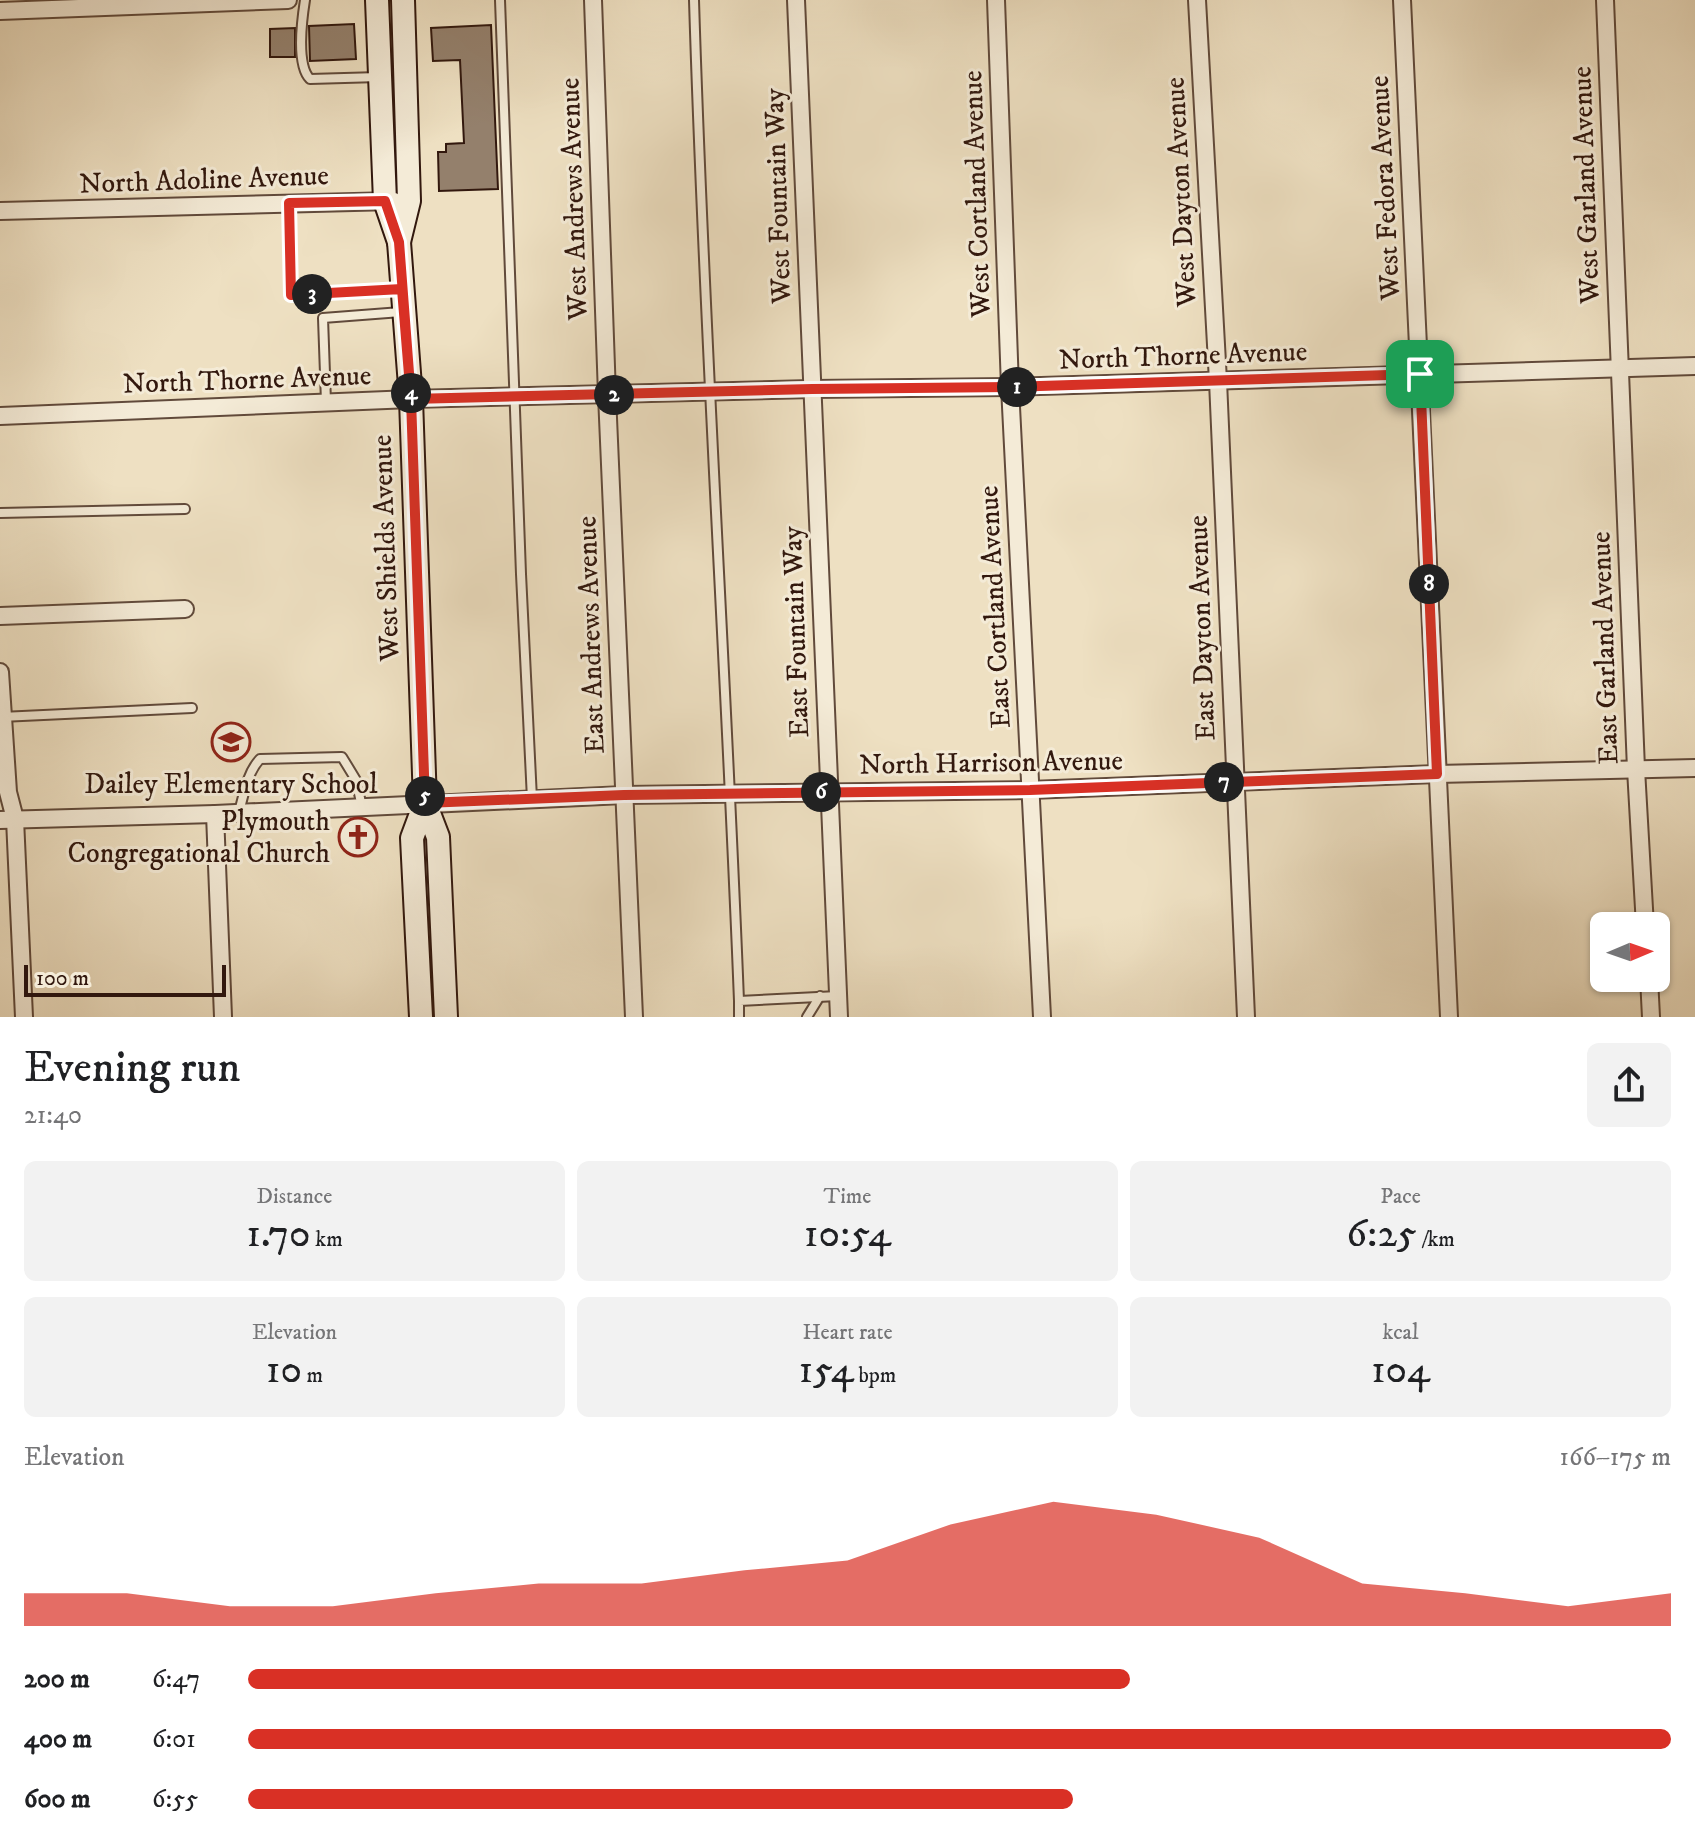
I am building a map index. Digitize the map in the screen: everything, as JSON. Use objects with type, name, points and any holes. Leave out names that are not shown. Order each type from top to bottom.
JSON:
[{"type":"main road","name":"West Shields Avenue","points":[[377,0],[385,201],[399,242],[411,399],[425,803],[438,837],[446,1017]]},
{"type":"main road","name":"West Shields Avenue","points":[[399,242],[409,201],[403,0]]},
{"type":"main road","name":"West Shields Avenue","points":[[421,1017],[412,838],[425,803]]},
{"type":"street","points":[[0,11],[288,0]]},
{"type":"street","name":"West Andrews Avenue","points":[[593,0],[607,395]]},
{"type":"street","name":"West Fountain Way","points":[[796,0],[812,389]]},
{"type":"street","name":"West Cortland Avenue","points":[[996,0],[1010,387]]},
{"type":"street","name":"West Dayton Avenue","points":[[1197,0],[1218,381]]},
{"type":"street","name":"West Fedora Avenue","points":[[1402,0],[1449,1017]]},
{"type":"street","name":"West Garland Avenue","points":[[1605,0],[1619,368]]},
{"type":"street","name":"North Adoline Avenue","points":[[0,211],[409,201]]},
{"type":"street","name":"North Thorne Avenue","points":[[0,416],[411,399],[1010,387],[1695,366]]},
{"type":"street","name":"East Garland Avenue","points":[[1619,368],[1644,912]]},
{"type":"street","name":"East Dayton Avenue","points":[[1218,381],[1246,1017]]},
{"type":"street","name":"East Cortland Avenue","points":[[1010,387],[1042,1017]]},
{"type":"street","name":"East Fountain Way","points":[[812,389],[839,1017]]},
{"type":"street","name":"East Andrews Avenue","points":[[607,395],[634,1017]]},
{"type":"street","points":[[0,616],[185,609]]},
{"type":"street","points":[[0,672],[7,820],[24,1017]]},
{"type":"street","name":"North Harrison Avenue","points":[[7,820],[215,814],[624,795],[1030,790],[1437,774],[1695,768]]},
{"type":"street","points":[[215,814],[223,1017]]},
{"type":"street","points":[[1650,992],[1651,1017]]},
{"type":"lane","points":[[305,0],[301,22],[306,76],[310,79],[380,77]]},
{"type":"lane","points":[[500,0],[532,799]]},
{"type":"lane","points":[[694,0],[739,1017]]},
{"type":"lane","points":[[289,203],[291,295],[402,289]]},
{"type":"lane","points":[[326,403],[323,318],[404,312]]},
{"type":"lane","points":[[0,513],[185,509]]},
{"type":"lane","points":[[2,717],[192,708]]},
{"type":"lane","points":[[239,812],[249,777],[260,759],[342,757],[356,780],[362,807]]},
{"type":"lane","points":[[807,1017],[820,996]]},
{"type":"lane","points":[[739,1001],[838,996]]},
{"type":"building","points":[[354,24],[356,59],[310,61],[309,26]]},
{"type":"building","points":[[491,25],[498,189],[439,191],[438,152],[446,152],[446,144],[464,143],[460,60],[433,61],[431,28]]},
{"type":"building","points":[[295,28],[295,57],[270,57],[270,29]]},
{"type":"place","name":"Dailey Elementary School","points":[[231,742]]},
{"type":"place","name":"Plymouth Congregational Church","points":[[358,837]]},
{"type":"route","points":[[1420,374],[1010,387],[411,399],[402,289],[291,295],[289,203],[385,201],[399,242],[411,399],[425,803],[624,795],[1030,790],[1437,774],[1420,374]]}]
